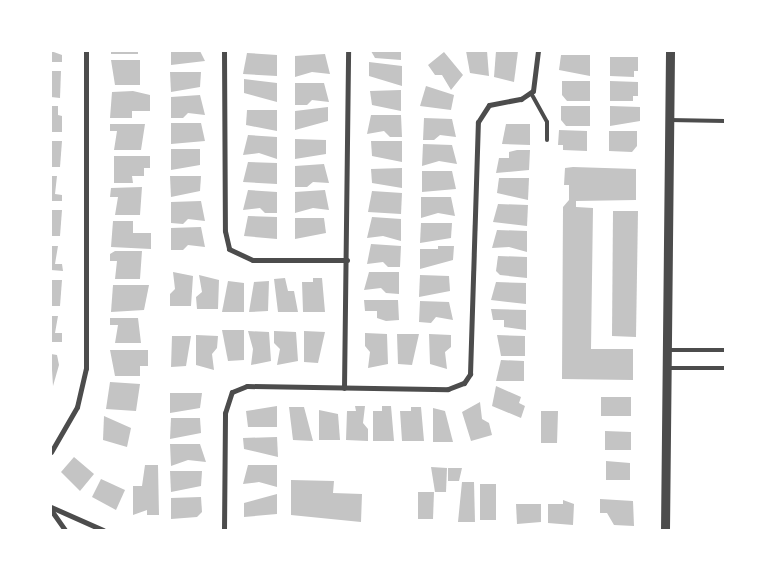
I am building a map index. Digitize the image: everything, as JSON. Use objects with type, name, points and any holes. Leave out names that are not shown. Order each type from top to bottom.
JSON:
[{"type":"street","points":[[51,452],[77,407],[86,368],[86,51]]},
{"type":"street","points":[[224,51],[224,231],[229,249],[253,260],[347,260]]},
{"type":"street","points":[[344,388],[348,51]]},
{"type":"street","points":[[224,530],[224,413],[232,392],[247,386],[448,389],[464,382],[470,374],[479,116],[489,105],[521,99],[531,93],[536,84],[538,51]]},
{"type":"street","points":[[665,530],[670,51]]},
{"type":"street","points":[[51,509],[65,530]]},
{"type":"street","points":[[51,509],[103,530]]},
{"type":"lane","points":[[531,93],[547,122],[547,140]]},
{"type":"lane","points":[[669,120],[725,121]]},
{"type":"lane","points":[[667,350],[725,350]]},
{"type":"lane","points":[[667,368],[725,368]]},
{"type":"building","points":[[51,51],[62,55],[62,62],[51,62]]},
{"type":"building","points":[[111,51],[138,51],[138,54],[111,54]]},
{"type":"building","points":[[171,51],[200,51],[205,61],[171,65]]},
{"type":"building","points":[[371,51],[401,51],[401,60],[375,58]]},
{"type":"building","points":[[466,51],[487,51],[489,76],[470,73]]},
{"type":"building","points":[[496,51],[518,51],[514,82],[494,77]]},
{"type":"building","points":[[444,52],[463,75],[451,90],[442,75],[435,75],[428,65]]},
{"type":"building","points":[[247,53],[277,55],[277,76],[243,74]]},
{"type":"building","points":[[325,54],[330,74],[312,72],[295,77],[295,56]]},
{"type":"building","points":[[561,55],[590,55],[590,76],[559,70]]},
{"type":"building","points":[[610,57],[638,57],[638,71],[634,71],[634,77],[610,76]]},
{"type":"building","points":[[111,60],[140,60],[140,85],[115,85]]},
{"type":"building","points":[[369,62],[402,66],[402,86],[369,76]]},
{"type":"building","points":[[51,71],[61,71],[60,98],[51,97]]},
{"type":"building","points":[[170,72],[201,72],[200,87],[171,92]]},
{"type":"building","points":[[244,79],[277,83],[277,102],[244,93]]},
{"type":"building","points":[[562,81],[590,81],[590,101],[567,101],[562,95]]},
{"type":"building","points":[[610,81],[638,82],[638,96],[633,96],[633,101],[610,101]]},
{"type":"building","points":[[295,83],[324,83],[329,102],[312,100],[307,105],[295,105]]},
{"type":"building","points":[[426,86],[454,95],[451,110],[420,106]]},
{"type":"building","points":[[401,90],[401,111],[372,105],[370,91]]},
{"type":"building","points":[[133,91],[150,95],[150,111],[132,111],[132,118],[110,118],[112,92]]},
{"type":"building","points":[[200,95],[205,115],[188,113],[183,118],[171,118],[171,97]]},
{"type":"building","points":[[51,106],[58,106],[58,115],[62,116],[62,132],[51,132]]},
{"type":"building","points":[[561,106],[590,106],[590,126],[566,126],[561,120]]},
{"type":"building","points":[[610,106],[640,107],[640,121],[610,126]]},
{"type":"building","points":[[328,107],[328,121],[295,130],[295,111]]},
{"type":"building","points":[[247,110],[277,110],[277,131],[246,125]]},
{"type":"building","points":[[371,115],[401,115],[402,137],[390,137],[384,131],[367,134]]},
{"type":"building","points":[[424,118],[452,119],[456,137],[440,135],[434,140],[423,140]]},
{"type":"building","points":[[171,123],[201,123],[205,141],[171,144]]},
{"type":"building","points":[[110,124],[145,124],[141,150],[114,150],[117,131],[110,131]]},
{"type":"building","points":[[506,124],[530,124],[530,145],[502,144]]},
{"type":"building","points":[[559,130],[587,131],[587,151],[563,150],[563,145],[558,145]]},
{"type":"building","points":[[609,131],[637,131],[637,146],[632,152],[609,151]]},
{"type":"building","points":[[248,135],[277,137],[277,159],[259,153],[243,155]]},
{"type":"building","points":[[295,139],[326,140],[326,154],[295,159]]},
{"type":"building","points":[[51,141],[62,141],[60,167],[51,167]]},
{"type":"building","points":[[371,141],[402,141],[402,162],[372,156]]},
{"type":"building","points":[[423,144],[452,145],[457,164],[439,161],[422,166]]},
{"type":"building","points":[[171,149],[200,149],[200,165],[171,170]]},
{"type":"building","points":[[530,150],[529,170],[496,173],[499,158],[509,158],[509,152]]},
{"type":"building","points":[[114,156],[150,156],[150,168],[144,168],[144,176],[132,176],[133,183],[114,183]]},
{"type":"building","points":[[248,162],[277,163],[277,184],[243,182]]},
{"type":"building","points":[[324,164],[329,183],[313,182],[307,187],[295,187],[295,166]]},
{"type":"building","points":[[402,168],[402,188],[372,183],[371,169]]},
{"type":"building","points":[[565,168],[636,169],[636,200],[576,201],[576,207],[593,208],[591,349],[633,349],[633,380],[562,379],[563,207],[569,200],[569,185],[564,185]]},
{"type":"building","points":[[422,171],[452,171],[456,189],[422,192]]},
{"type":"building","points":[[51,176],[57,176],[55,194],[62,195],[62,201],[51,201]]},
{"type":"building","points":[[170,176],[201,176],[200,191],[171,197]]},
{"type":"building","points":[[499,178],[529,178],[528,200],[497,193]]},
{"type":"building","points":[[142,187],[140,215],[115,215],[118,197],[110,197],[111,188]]},
{"type":"building","points":[[248,190],[277,192],[277,213],[265,213],[260,208],[243,210]]},
{"type":"building","points":[[325,190],[329,210],[313,208],[295,213],[295,192]]},
{"type":"building","points":[[372,191],[402,193],[401,214],[368,212]]},
{"type":"building","points":[[421,197],[451,197],[455,216],[438,213],[421,218]]},
{"type":"building","points":[[201,201],[205,221],[188,219],[183,224],[171,223],[171,202]]},
{"type":"building","points":[[498,204],[528,205],[527,226],[493,222]]},
{"type":"building","points":[[51,210],[62,210],[60,236],[51,236]]},
{"type":"building","points":[[613,211],[638,211],[636,337],[612,336]]},
{"type":"building","points":[[248,216],[277,217],[277,239],[244,236]]},
{"type":"building","points":[[372,217],[401,219],[401,241],[383,236],[367,238]]},
{"type":"building","points":[[295,218],[324,218],[326,233],[295,239]]},
{"type":"building","points":[[113,221],[133,221],[133,233],[151,233],[151,249],[111,247]]},
{"type":"building","points":[[421,223],[452,223],[451,238],[420,243]]},
{"type":"building","points":[[201,227],[205,247],[188,245],[183,250],[171,250],[171,228]]},
{"type":"building","points":[[497,230],[527,231],[527,252],[509,247],[492,248]]},
{"type":"building","points":[[371,244],[401,246],[400,267],[388,267],[383,262],[367,264]]},
{"type":"building","points":[[51,246],[58,246],[55,264],[62,264],[63,271],[51,270]]},
{"type":"building","points":[[438,246],[454,246],[453,260],[420,269],[420,249],[438,249]]},
{"type":"building","points":[[115,251],[142,251],[140,279],[115,279],[117,261],[110,261],[110,254]]},
{"type":"building","points":[[498,256],[527,257],[527,278],[500,275],[496,271]]},
{"type":"building","points":[[173,272],[193,276],[191,306],[170,306],[170,294],[175,289]]},
{"type":"building","points":[[369,272],[399,272],[399,294],[386,293],[381,288],[364,290]]},
{"type":"building","points":[[199,275],[219,280],[218,309],[197,309],[196,297],[202,292]]},
{"type":"building","points":[[420,275],[449,276],[450,291],[419,297]]},
{"type":"building","points":[[285,278],[288,291],[294,291],[298,312],[278,312],[274,279]]},
{"type":"building","points":[[313,278],[322,278],[325,312],[303,312],[302,282],[313,282]]},
{"type":"building","points":[[51,280],[62,280],[60,306],[51,306]]},
{"type":"building","points":[[228,281],[244,283],[244,312],[222,312]]},
{"type":"building","points":[[269,281],[268,311],[249,312],[254,282]]},
{"type":"building","points":[[496,282],[526,283],[526,304],[491,300]]},
{"type":"building","points":[[113,285],[149,285],[144,310],[111,312]]},
{"type":"building","points":[[364,300],[398,300],[399,320],[386,321],[377,318],[377,311],[365,311]]},
{"type":"building","points":[[420,301],[449,302],[453,320],[436,317],[431,323],[419,322]]},
{"type":"building","points":[[491,309],[526,310],[526,330],[504,327],[504,320],[493,320]]},
{"type":"building","points":[[51,316],[58,316],[55,333],[62,333],[62,342],[51,342]]},
{"type":"building","points":[[110,318],[138,318],[141,343],[115,343],[118,325],[110,325]]},
{"type":"building","points":[[222,330],[244,330],[244,360],[228,361]]},
{"type":"building","points":[[248,331],[269,332],[271,361],[251,365],[253,349]]},
{"type":"building","points":[[274,331],[296,332],[298,361],[277,365],[280,349],[274,343]]},
{"type":"building","points":[[304,331],[325,332],[318,363],[304,362]]},
{"type":"building","points":[[365,333],[387,334],[388,364],[368,368],[370,352],[365,346]]},
{"type":"building","points":[[397,334],[419,334],[412,365],[398,364]]},
{"type":"building","points":[[429,334],[451,335],[451,347],[445,352],[447,369],[430,364]]},
{"type":"building","points":[[196,335],[218,336],[217,348],[212,354],[214,370],[196,365]]},
{"type":"building","points":[[497,335],[525,336],[525,356],[501,356]]},
{"type":"building","points":[[172,336],[191,336],[186,366],[171,367]]},
{"type":"building","points":[[110,350],[148,350],[148,366],[140,366],[140,376],[115,376]]},
{"type":"building","points":[[51,354],[57,355],[59,365],[53,386]]},
{"type":"building","points":[[501,360],[524,361],[524,381],[496,381]]},
{"type":"building","points":[[110,382],[140,384],[136,411],[106,409]]},
{"type":"building","points":[[496,386],[521,397],[519,403],[525,406],[521,418],[492,406]]},
{"type":"building","points":[[170,393],[202,393],[200,408],[170,413]]},
{"type":"building","points":[[601,397],[631,397],[631,416],[601,416]]},
{"type":"building","points":[[480,402],[482,419],[489,423],[492,435],[471,441],[462,412]]},
{"type":"building","points":[[277,406],[277,427],[248,427],[246,411]]},
{"type":"building","points":[[355,406],[365,406],[363,423],[368,429],[368,441],[346,440],[347,411],[356,411]]},
{"type":"building","points":[[382,406],[391,406],[394,441],[373,441],[373,411],[382,411]]},
{"type":"building","points":[[289,407],[304,407],[313,441],[293,440]]},
{"type":"building","points":[[411,407],[421,407],[424,441],[402,441],[400,411],[411,411]]},
{"type":"building","points":[[433,408],[445,411],[453,442],[433,442]]},
{"type":"building","points":[[319,410],[338,414],[340,440],[319,440]]},
{"type":"building","points":[[541,411],[558,411],[557,443],[541,443]]},
{"type":"building","points":[[104,416],[131,428],[127,447],[103,440]]},
{"type":"building","points":[[171,418],[200,418],[201,433],[170,439]]},
{"type":"building","points":[[605,431],[631,432],[631,450],[605,450]]},
{"type":"building","points":[[277,437],[278,457],[244,449],[243,438]]},
{"type":"building","points":[[170,444],[200,444],[206,462],[188,460],[171,466]]},
{"type":"building","points":[[74,457],[94,474],[80,491],[61,472]]},
{"type":"building","points":[[606,461],[630,463],[630,480],[606,480]]},
{"type":"building","points":[[145,465],[158,465],[159,515],[147,515],[147,510],[133,515],[133,486],[142,486]]},
{"type":"building","points":[[248,465],[277,465],[277,487],[259,482],[243,484]]},
{"type":"building","points":[[431,467],[447,468],[446,492],[435,492]]},
{"type":"building","points":[[448,468],[462,468],[459,481],[448,481]]},
{"type":"building","points":[[170,471],[202,471],[201,486],[171,492]]},
{"type":"building","points":[[101,479],[125,490],[116,510],[92,497]]},
{"type":"building","points":[[291,480],[334,481],[333,493],[362,494],[361,522],[291,515]]},
{"type":"building","points":[[462,482],[474,482],[475,522],[458,522]]},
{"type":"building","points":[[480,484],[496,484],[496,520],[480,520]]},
{"type":"building","points":[[418,492],[434,492],[433,519],[418,519]]},
{"type":"building","points":[[277,494],[277,514],[244,517],[244,503]]},
{"type":"building","points":[[201,497],[202,512],[197,517],[171,519],[171,498]]},
{"type":"building","points":[[600,499],[633,501],[634,526],[614,525],[607,513],[600,513]]},
{"type":"building","points":[[563,500],[574,504],[573,525],[548,523],[548,504],[563,504]]},
{"type":"building","points":[[516,504],[541,504],[541,522],[517,524]]}]
